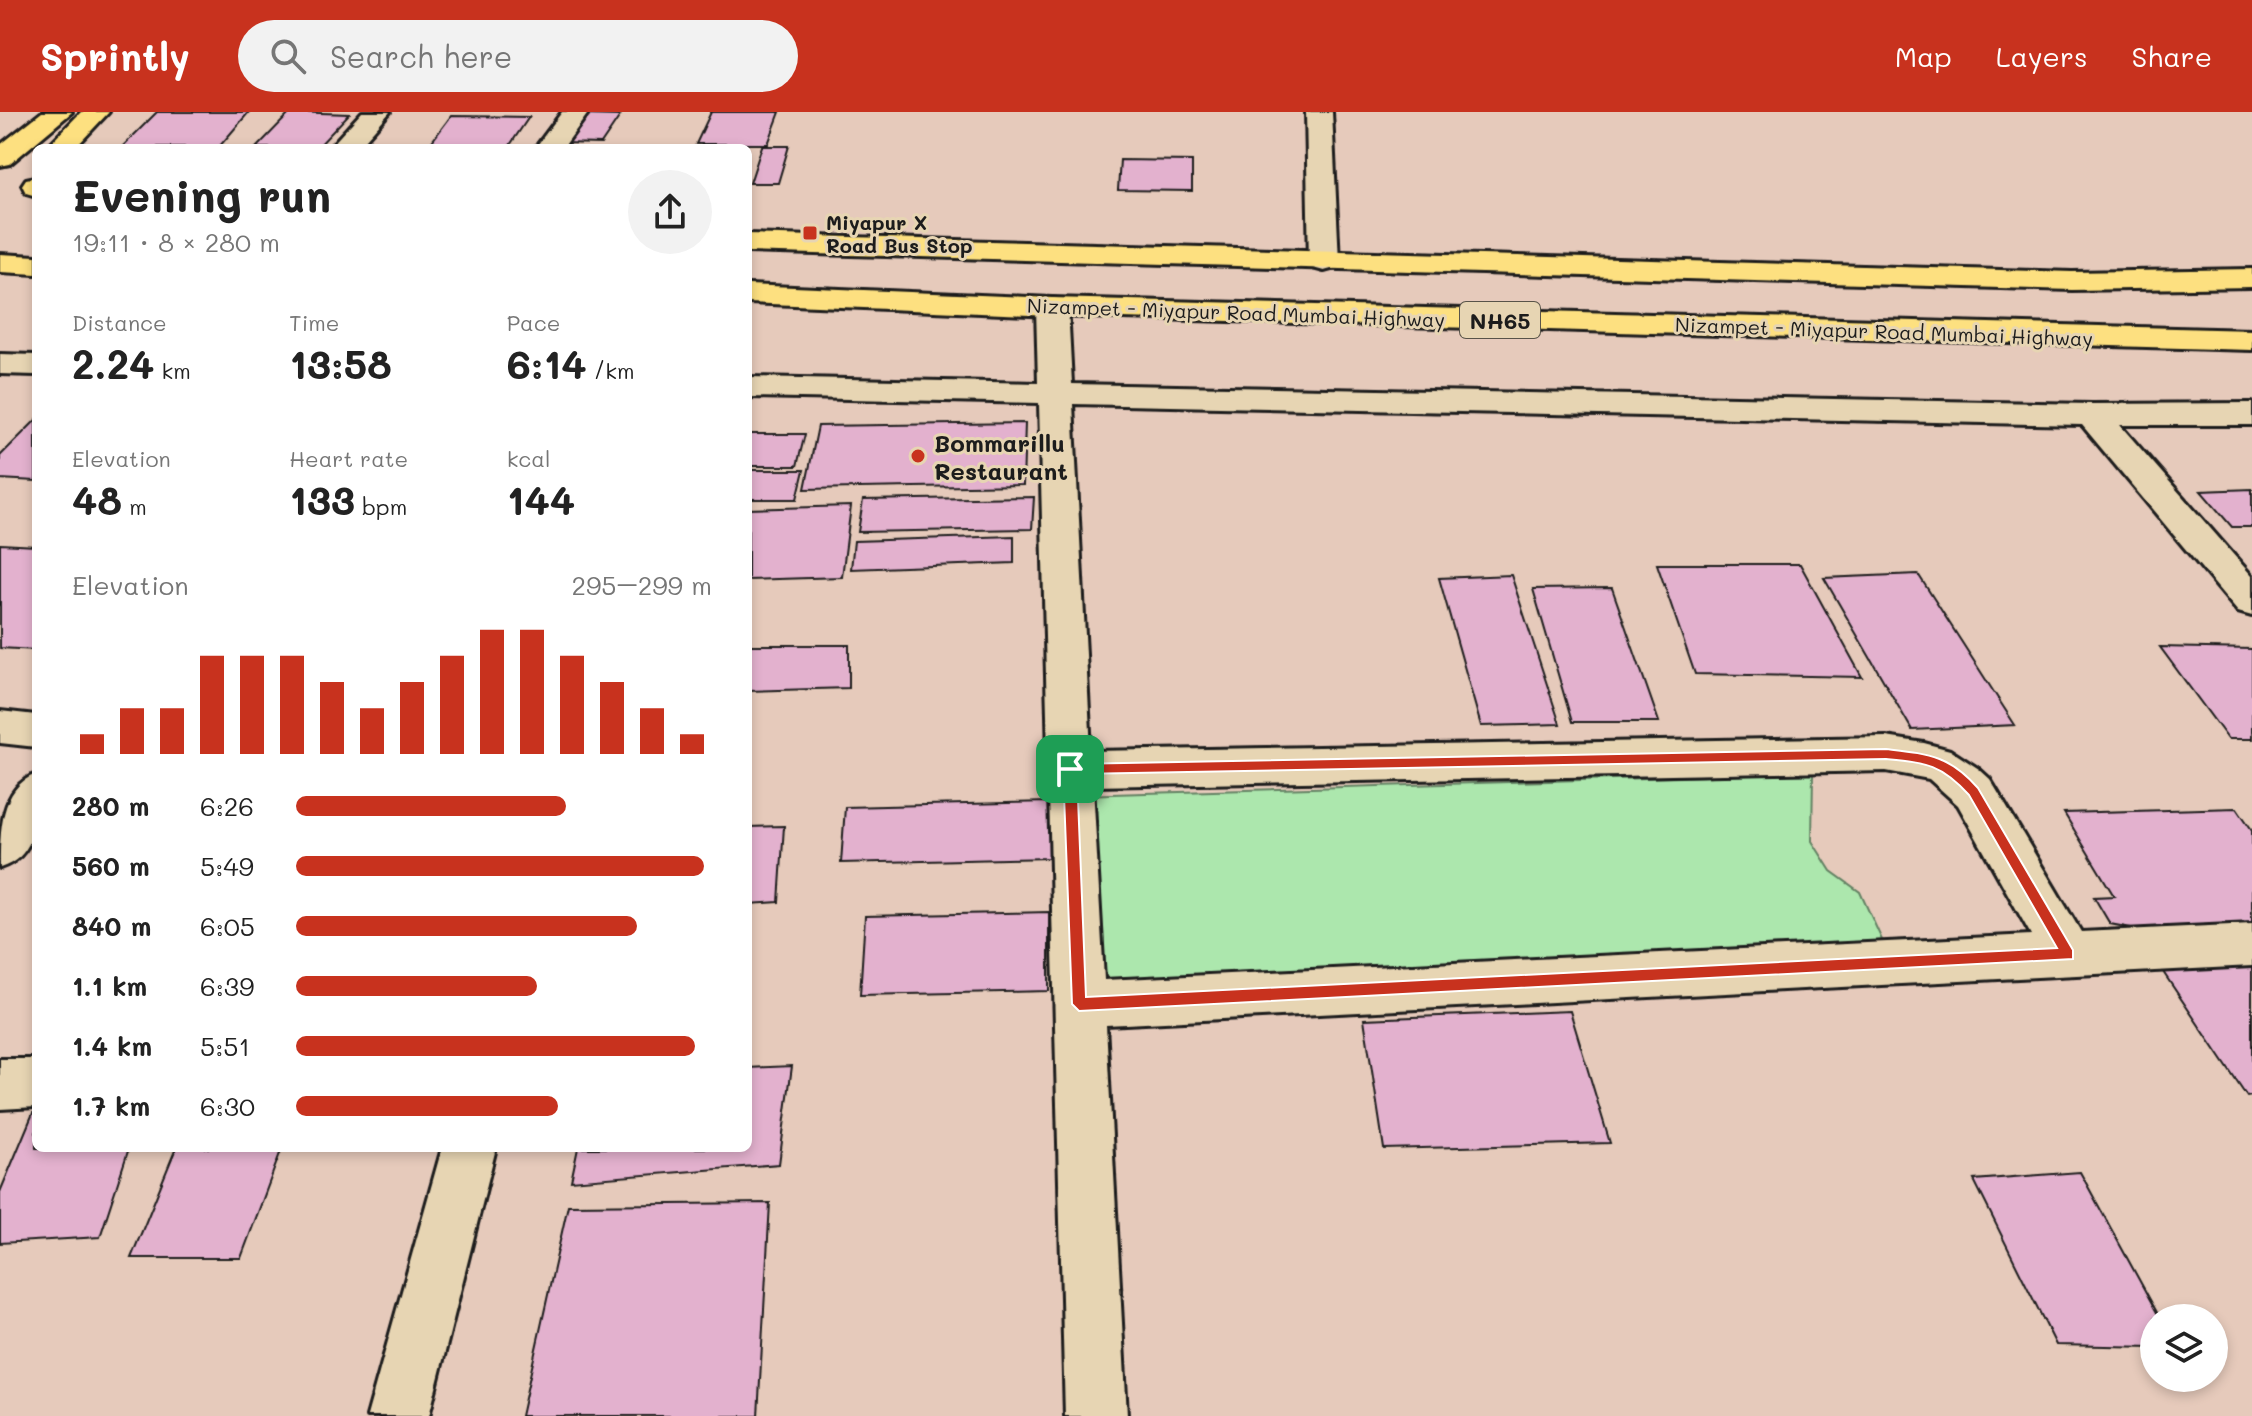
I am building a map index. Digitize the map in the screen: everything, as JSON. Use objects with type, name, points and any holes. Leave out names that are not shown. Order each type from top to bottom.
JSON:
[{"type":"main road","points":[[0,158],[59,112]]},
{"type":"main road","points":[[64,144],[96,112]]},
{"type":"main road","points":[[0,237],[32,237]]},
{"type":"main road","name":"NH65","points":[[752,243],[1324,262],[2072,281],[2168,282],[2252,278]]},
{"type":"main road","points":[[0,263],[32,265]]},
{"type":"main road","points":[[2072,281],[2119,339]]},
{"type":"main road","points":[[2168,282],[2217,341]]},
{"type":"main road","points":[[0,292],[32,292]]},
{"type":"main road","name":"Nizampet - Miyapur Road Mumbai Highway","points":[[752,294],[1052,307],[2119,339],[2252,340]]},
{"type":"street","points":[[347,144],[377,112]]},
{"type":"street","points":[[552,144],[576,112]]},
{"type":"street","points":[[1319,112],[1324,262]]},
{"type":"street","points":[[1052,307],[1096,1416]]},
{"type":"street","points":[[0,364],[32,365]]},
{"type":"street","points":[[752,387],[2092,415],[2252,414]]},
{"type":"street","points":[[2092,415],[2252,602]]},
{"type":"street","points":[[0,727],[32,731]]},
{"type":"street","points":[[1070,769],[1886,754],[1924,758],[1955,771],[1974,792],[2068,954]]},
{"type":"street","points":[[0,849],[32,798]]},
{"type":"street","points":[[1079,1004],[2252,945]]},
{"type":"street","points":[[0,1084],[32,1083]]},
{"type":"street","points":[[398,1416],[468,1152]]},
{"type":"green space","points":[[1813,773],[1812,841],[1831,871],[1860,892],[1893,964],[1078,998],[1078,795]]},
{"type":"building","points":[[157,112],[249,112],[222,144],[125,144]]},
{"type":"building","points":[[291,112],[349,114],[321,144],[260,144]]},
{"type":"building","points":[[711,112],[780,112],[768,144],[696,144]]},
{"type":"building","points":[[583,115],[620,116],[601,144],[563,143]]},
{"type":"building","points":[[451,116],[529,117],[511,144],[430,144]]},
{"type":"building","points":[[762,146],[789,146],[778,183],[752,183]]},
{"type":"building","points":[[1120,160],[1192,161],[1192,191],[1118,190]]},
{"type":"building","name":"Bommarillu Restaurant","points":[[1025,423],[1023,485],[805,489],[818,426]]},
{"type":"building","points":[[32,424],[32,481],[0,479],[0,456]]},
{"type":"building","points":[[752,434],[805,434],[797,466],[752,466]]},
{"type":"building","points":[[752,470],[804,470],[797,499],[752,499]]},
{"type":"building","points":[[2252,489],[2252,527],[2232,527],[2201,491]]},
{"type":"building","points":[[1034,497],[1032,529],[858,532],[863,500]]},
{"type":"building","points":[[851,506],[842,577],[752,580],[752,509]]},
{"type":"building","points":[[1014,536],[1014,563],[851,569],[854,541]]},
{"type":"building","points":[[0,544],[32,546],[32,650],[0,648]]},
{"type":"building","points":[[1657,564],[1800,564],[1862,677],[1695,674]]},
{"type":"building","points":[[1918,574],[2015,725],[1912,730],[1824,578]]},
{"type":"building","points":[[1511,575],[1560,724],[1481,726],[1439,578]]},
{"type":"building","points":[[1612,588],[1659,722],[1572,722],[1533,589]]},
{"type":"building","points":[[752,645],[849,645],[849,688],[752,691]]},
{"type":"building","points":[[2160,647],[2252,649],[2252,739],[2228,739]]},
{"type":"building","points":[[1050,802],[1051,858],[841,863],[845,807]]},
{"type":"building","points":[[2237,808],[2252,830],[2252,932],[2169,935],[2110,924],[2094,897],[2114,896],[2064,813]]},
{"type":"building","points":[[784,826],[779,902],[752,904],[752,827]]},
{"type":"building","points":[[1049,912],[1049,991],[860,995],[865,916]]},
{"type":"building","points":[[2252,962],[2252,1096],[2247,1097],[2159,966]]},
{"type":"building","points":[[1570,1011],[1610,1143],[1384,1149],[1364,1019]]},
{"type":"building","points":[[792,1066],[779,1164],[571,1181],[577,1152],[752,1152],[752,1068]]},
{"type":"building","points":[[32,1115],[32,1152],[128,1152],[100,1237],[0,1243],[0,1192]]},
{"type":"building","points":[[174,1152],[281,1152],[241,1258],[131,1258]]},
{"type":"building","points":[[2080,1172],[2152,1304],[2140,1304],[2140,1347],[2056,1345],[1974,1180]]},
{"type":"building","points":[[770,1203],[758,1416],[521,1416],[568,1205]]},
{"type":"place","name":"Miyapur X Road Bus Stop","points":[[810,233]]},
{"type":"place","name":"Bommarillu Restaurant","points":[[918,456]]},
{"type":"route","points":[[1886,754],[1924,758],[1955,771],[1974,792],[2068,954],[1079,1004],[1070,769],[1886,754]]}]
